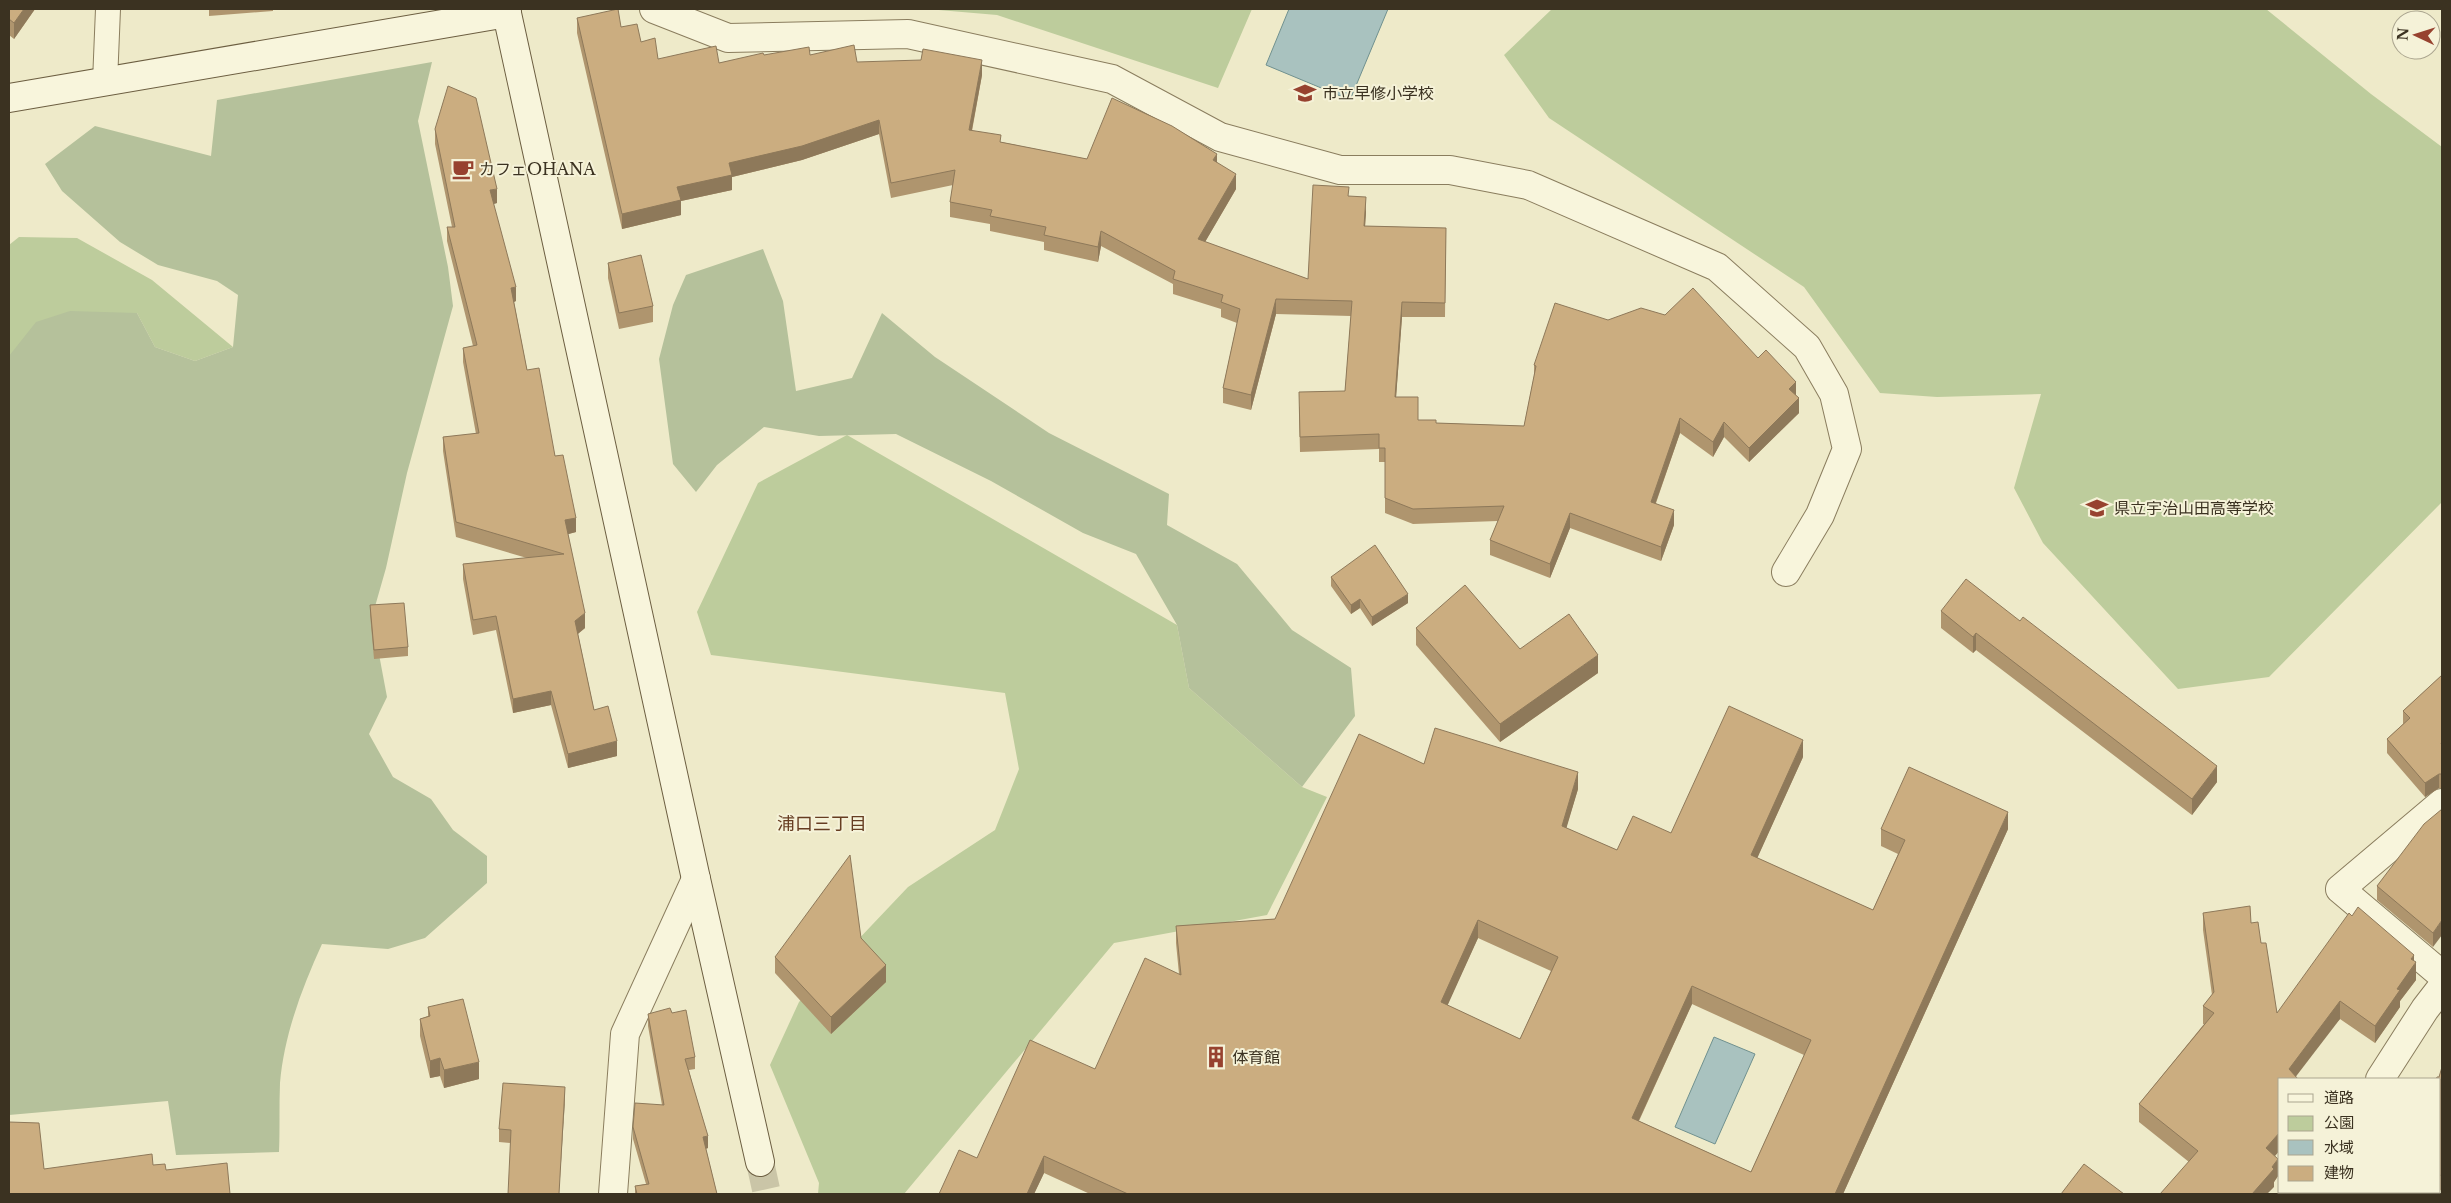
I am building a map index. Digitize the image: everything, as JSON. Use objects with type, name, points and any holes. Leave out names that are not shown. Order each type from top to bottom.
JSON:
[{"type":"street","points":[[654,9],[728,38],[908,34],[1112,79],[1220,136],[1340,170],[1450,170],[1528,185],[1717,266],[1807,347],[1834,394],[1847,449],[1820,515],[1786,572]]},
{"type":"street","points":[[9,98],[509,10],[696,879],[760,1162]]},
{"type":"street","points":[[2442,803],[2340,889],[2442,975]]},
{"type":"street","points":[[613,1194],[625,1034],[696,879]]},
{"type":"street","points":[[2381,1078],[2425,1009],[2442,987]]},
{"type":"lane","points":[[105,82],[108,9]]},
{"type":"green space","points":[[927,9],[1252,9],[1218,88],[997,15]]},
{"type":"green space","points":[[1552,9],[2266,9],[2371,94],[2442,147],[2442,502],[2269,677],[2178,689],[2043,543],[2014,488],[2041,394],[1937,397],[1880,393],[1804,287],[1549,118],[1504,55]]},
{"type":"green space","points":[[432,62],[418,121],[448,267],[453,306],[407,473],[386,568],[372,617],[387,697],[369,734],[393,777],[431,799],[453,830],[487,856],[487,883],[425,938],[388,949],[322,944],[301,995],[285,1047],[280,1083],[279,1152],[176,1155],[168,1101],[9,1115],[9,356],[36,322],[70,311],[137,313],[155,347],[195,361],[233,347],[238,295],[217,281],[158,265],[120,242],[62,191],[45,164],[95,126],[211,156],[217,100]]},
{"type":"green space","points":[[19,237],[77,238],[152,280],[233,347],[195,361],[155,347],[137,313],[9,356],[9,245]]},
{"type":"green space","points":[[763,249],[783,301],[796,391],[852,378],[882,313],[935,357],[1049,433],[1169,494],[1167,525],[1237,564],[1292,630],[1351,668],[1355,716],[1302,787],[1189,688],[1177,625],[1136,554],[1083,533],[991,481],[896,434],[819,436],[764,427],[717,465],[696,492],[673,464],[659,359],[673,305],[686,275]]},
{"type":"green space","points":[[847,435],[1177,625],[1189,688],[1302,787],[1327,797],[1267,915],[1114,943],[904,1194],[818,1194],[819,1183],[770,1065],[799,1002],[908,887],[995,830],[1019,769],[1005,693],[711,655],[697,612],[758,483]]},
{"type":"water","points":[[1289,9],[1388,9],[1350,100],[1266,65]]},
{"type":"water","points":[[1714,1037],[1755,1054],[1715,1144],[1675,1127]]},
{"type":"building","points":[[9,9],[24,9],[14,23],[9,19]]},
{"type":"building","points":[[618,9],[621,27],[637,24],[641,42],[655,38],[658,59],[716,46],[719,63],[763,53],[764,55],[809,47],[810,55],[854,45],[857,62],[921,60],[923,49],[982,60],[969,130],[1001,135],[1000,142],[1087,159],[1112,98],[1172,126],[1217,154],[1213,160],[1236,174],[1198,239],[1308,279],[1313,185],[1349,187],[1348,196],[1366,197],[1364,226],[1446,228],[1445,303],[1402,302],[1395,397],[1418,397],[1418,420],[1436,420],[1436,423],[1524,426],[1536,366],[1534,365],[1555,303],[1608,320],[1641,308],[1665,315],[1693,288],[1758,358],[1766,350],[1796,382],[1789,389],[1799,398],[1749,448],[1724,422],[1713,442],[1680,418],[1651,502],[1674,510],[1661,547],[1570,513],[1550,564],[1490,540],[1504,506],[1413,509],[1385,498],[1385,448],[1379,448],[1379,434],[1300,437],[1299,392],[1345,391],[1352,301],[1276,299],[1251,395],[1223,388],[1240,309],[1221,302],[1223,295],[1173,279],[1175,271],[1101,231],[1098,247],[1044,235],[1046,227],[990,216],[992,210],[950,202],[955,170],[891,183],[879,120],[802,146],[729,163],[732,175],[677,187],[681,200],[622,214],[577,18]]},
{"type":"building","points":[[448,86],[476,98],[497,189],[490,190],[516,287],[511,288],[527,370],[539,368],[555,456],[563,455],[576,518],[565,520],[585,613],[575,621],[594,710],[608,706],[617,741],[568,754],[551,691],[513,699],[496,616],[473,620],[463,564],[564,554],[456,522],[443,437],[479,433],[463,348],[477,345],[447,227],[455,227],[435,129]]},
{"type":"building","points":[[641,255],[653,306],[619,313],[608,263]]},
{"type":"building","points":[[1375,545],[1408,594],[1372,617],[1360,599],[1351,605],[1331,577]]},
{"type":"building","points":[[1966,579],[2020,621],[2023,617],[2217,766],[2192,799],[1976,633],[1973,637],[1941,611]]},
{"type":"building","points":[[1465,585],[1520,649],[1569,614],[1598,655],[1500,724],[1416,628]]},
{"type":"building","points":[[404,603],[408,647],[374,650],[370,605]]},
{"type":"building","points":[[2442,675],[2442,774],[2425,783],[2387,739],[2410,718],[2403,711]]},
{"type":"building","points":[[1729,706],[1803,740],[1751,855],[1873,910],[1905,840],[1881,829],[1909,767],[2008,812],[1835,1194],[1128,1194],[1044,1156],[1027,1194],[939,1194],[959,1150],[977,1158],[1030,1040],[1095,1069],[1145,958],[1181,975],[1176,926],[1275,919],[1359,734],[1424,764],[1435,728],[1578,772],[1562,826],[1617,850],[1633,816],[1671,833]],"holes":[[[1478,920],[1558,957],[1520,1039],[1441,1002]],[[1692,986],[1811,1040],[1751,1172],[1632,1118]]]},
{"type":"building","points":[[2442,809],[2442,920],[2433,933],[2377,886],[2424,824]]},
{"type":"building","points":[[850,855],[861,938],[886,965],[831,1017],[775,957]]},
{"type":"building","points":[[2250,906],[2251,923],[2258,922],[2261,943],[2266,943],[2277,1013],[2349,913],[2352,916],[2358,907],[2414,955],[2411,959],[2416,962],[2397,989],[2400,990],[2375,1026],[2340,1001],[2289,1069],[2297,1078],[2278,1078],[2278,1134],[2266,1148],[2278,1159],[2272,1167],[2274,1169],[2252,1194],[2160,1194],[2198,1151],[2139,1104],[2214,1013],[2203,1006],[2214,992],[2203,913]]},
{"type":"building","points":[[463,999],[479,1062],[444,1070],[440,1058],[430,1061],[420,1019],[430,1016],[428,1007]]},
{"type":"building","points":[[670,1008],[672,1013],[686,1010],[695,1057],[685,1059],[708,1136],[703,1137],[717,1194],[637,1194],[635,1186],[649,1184],[633,1127],[635,1103],[664,1105],[648,1014]]},
{"type":"building","points":[[2442,1067],[2442,1176],[2441,1078],[2436,1078],[2439,1077]]},
{"type":"building","points":[[503,1083],[565,1087],[559,1194],[508,1194],[511,1130],[499,1129]]},
{"type":"building","points":[[9,1122],[39,1123],[44,1169],[152,1154],[153,1165],[165,1164],[166,1170],[227,1163],[230,1194],[9,1194]]},
{"type":"building","points":[[2084,1164],[2124,1194],[2061,1194]]},
{"type":"tunnel","points":[[760,1162],[767,1194]]},
{"type":"place","name":"市立早修小学校","points":[[1305,93]]},
{"type":"place","name":"カフェOHANA","points":[[463,169]]},
{"type":"place","name":"県立宇治山田高等学校","points":[[2097,508]]},
{"type":"place","name":"体育館","points":[[1216,1057]]},
{"type":"district","name":"浦口三丁目","points":[[822,824]]}]
